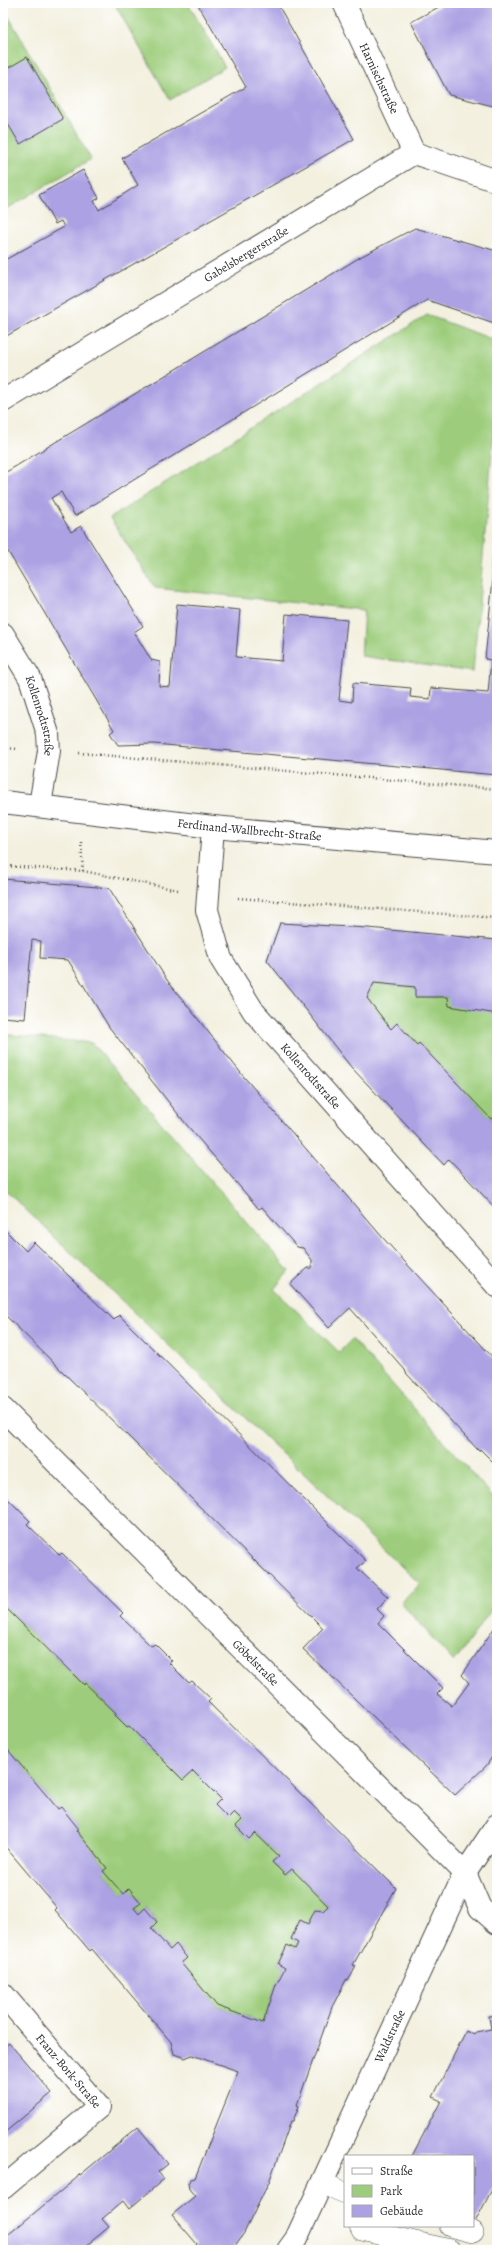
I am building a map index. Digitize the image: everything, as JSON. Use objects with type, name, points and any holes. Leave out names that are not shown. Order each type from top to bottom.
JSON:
[{"type":"street","name":"Harnischstraße","points":[[344,3],[414,153]]},
{"type":"street","points":[[414,153],[497,181]]},
{"type":"street","name":"Gabelsbergerstraße","points":[[3,401],[414,153]]},
{"type":"street","name":"Kollenrodtstraße","points":[[3,634],[30,678],[48,734],[49,751],[40,805]]},
{"type":"street","name":"Ferdinand-Wallbrecht-Straße","points":[[3,802],[40,805],[213,827],[497,852]]},
{"type":"street","name":"Kollenrodtstraße","points":[[213,827],[207,910],[220,959],[254,1012],[497,1286]]},
{"type":"street","name":"Göbelstraße","points":[[3,1409],[465,1873],[480,1908],[497,1924]]},
{"type":"street","name":"Waldstraße","points":[[288,2250],[296,2239],[465,1873],[497,1825]]},
{"type":"street","name":"Franz-Bork-Straße","points":[[3,1994],[99,2107],[3,2188]]},
{"type":"lane","points":[[322,2183],[344,2193]]},
{"type":"lane","points":[[360,2227],[362,2230],[450,2250]]},
{"type":"lane","points":[[454,2227],[473,2232]]},
{"type":"path","points":[[49,751],[497,789]]},
{"type":"path","points":[[3,866],[83,871],[208,896],[497,918]]},
{"type":"green space","points":[[114,3],[188,3],[225,67],[170,100]]},
{"type":"green space","points":[[3,7],[91,159],[3,211]]},
{"type":"green space","points":[[427,315],[497,341],[497,395],[473,672],[361,656],[364,610],[155,588],[110,518]]},
{"type":"green space","points":[[374,983],[415,987],[416,997],[448,997],[497,1014],[497,1114],[491,1119],[419,1043],[417,1045],[397,1023],[391,1029],[367,998]]},
{"type":"green space","points":[[3,1034],[92,1043],[289,1271],[274,1289],[339,1352],[352,1339],[497,1501],[497,1602],[454,1662],[401,1603],[420,1584],[3,1188]]},
{"type":"green space","points":[[3,1605],[83,1685],[85,1683],[116,1713],[115,1715],[127,1727],[129,1726],[183,1780],[193,1771],[221,1799],[215,1805],[228,1818],[234,1812],[242,1820],[236,1826],[248,1839],[255,1833],[279,1856],[272,1862],[285,1875],[292,1869],[328,1906],[323,1911],[315,1910],[308,1924],[300,1920],[291,1939],[298,1943],[295,1949],[287,1945],[278,1964],[285,1968],[276,1985],[263,2023],[217,2006],[181,1963],[187,1958],[176,1945],[170,1950],[151,1928],[157,1922],[146,1908],[139,1914],[134,1908],[141,1902],[129,1889],[123,1894],[103,1871],[107,1868],[76,1830],[78,1828],[61,1808],[58,1809],[3,1744]]},
{"type":"building","points":[[197,3],[277,3],[354,139],[3,338],[3,261],[64,227],[61,221],[55,224],[39,195],[83,170],[99,198],[94,201],[99,210],[138,185],[122,158],[246,87]]},
{"type":"building","points":[[446,3],[497,3],[497,40],[495,41],[497,45],[497,107],[449,95],[411,22]]},
{"type":"building","points":[[27,57],[63,119],[20,144],[3,116],[3,71]]},
{"type":"building","points":[[415,228],[497,251],[497,324],[427,300],[75,516],[61,492],[51,498],[71,532],[81,526],[143,626],[134,632],[151,660],[160,662],[159,686],[170,687],[177,604],[240,610],[236,657],[282,661],[286,614],[347,620],[339,700],[352,702],[353,683],[411,688],[410,697],[430,699],[431,688],[488,693],[491,660],[485,659],[497,539],[497,775],[154,744],[118,745],[110,733],[114,730],[3,543],[3,474],[362,256]]},
{"type":"building","points":[[3,879],[109,888],[167,980],[244,1077],[383,1238],[497,1362],[497,1466],[480,1449],[479,1451],[406,1373],[405,1370],[350,1308],[329,1328],[290,1284],[308,1268],[312,1268],[312,1260],[303,1248],[297,1247],[262,1207],[259,1209],[186,1124],[109,1027],[68,960],[40,958],[41,941],[32,940],[25,1019],[3,1017]]},
{"type":"building","points":[[280,923],[368,928],[497,940],[497,1014],[449,1006],[448,997],[415,997],[415,987],[374,983],[367,998],[391,1029],[397,1023],[417,1045],[419,1043],[491,1119],[497,1114],[497,1210],[449,1159],[444,1165],[351,1067],[267,960]]},
{"type":"building","points":[[3,1228],[26,1251],[34,1242],[114,1320],[119,1315],[366,1561],[357,1568],[388,1597],[377,1609],[384,1616],[378,1623],[443,1688],[437,1694],[452,1706],[469,1683],[462,1675],[497,1624],[497,1750],[486,1766],[455,1795],[303,1649],[323,1628],[3,1313]]},
{"type":"building","points":[[3,1494],[30,1521],[27,1524],[59,1555],[62,1553],[123,1613],[120,1616],[151,1646],[155,1644],[172,1661],[169,1663],[189,1683],[192,1681],[211,1699],[208,1702],[396,1888],[353,1965],[356,1966],[352,1974],[348,1981],[346,1980],[332,2007],[297,2105],[299,2106],[293,2121],[291,2121],[269,2182],[244,2233],[232,2250],[191,2250],[197,2244],[172,2215],[195,2196],[189,2189],[188,2183],[191,2179],[195,2178],[238,2071],[192,2055],[185,2058],[174,2054],[171,2042],[92,1949],[90,1951],[55,1910],[57,1908],[3,1844],[3,1744],[58,1809],[61,1807],[78,1828],[76,1830],[107,1868],[103,1871],[123,1894],[129,1888],[141,1903],[134,1908],[139,1914],[145,1908],[157,1922],[151,1928],[170,1950],[176,1944],[187,1958],[181,1963],[217,2006],[263,2023],[276,1985],[285,1968],[278,1964],[287,1945],[295,1949],[298,1943],[291,1939],[300,1920],[308,1924],[315,1910],[323,1911],[328,1906],[292,1869],[285,1875],[272,1862],[279,1856],[255,1833],[249,1839],[236,1826],[242,1820],[234,1812],[228,1818],[215,1805],[221,1799],[193,1771],[183,1780],[129,1726],[127,1727],[115,1715],[116,1713],[85,1683],[84,1685],[3,1605]]},
{"type":"building","points":[[497,2015],[497,2180],[474,2224],[474,2155],[413,2155],[441,2101],[433,2097],[466,2031],[474,2035],[476,2032],[491,2029],[489,2016]]},
{"type":"building","points":[[9,2043],[52,2093],[3,2134],[3,2048]]},
{"type":"building","points":[[138,2127],[168,2164],[158,2172],[164,2179],[129,2209],[123,2201],[102,2219],[109,2227],[81,2250],[73,2250],[70,2247],[66,2250],[3,2250],[3,2239]]}]
